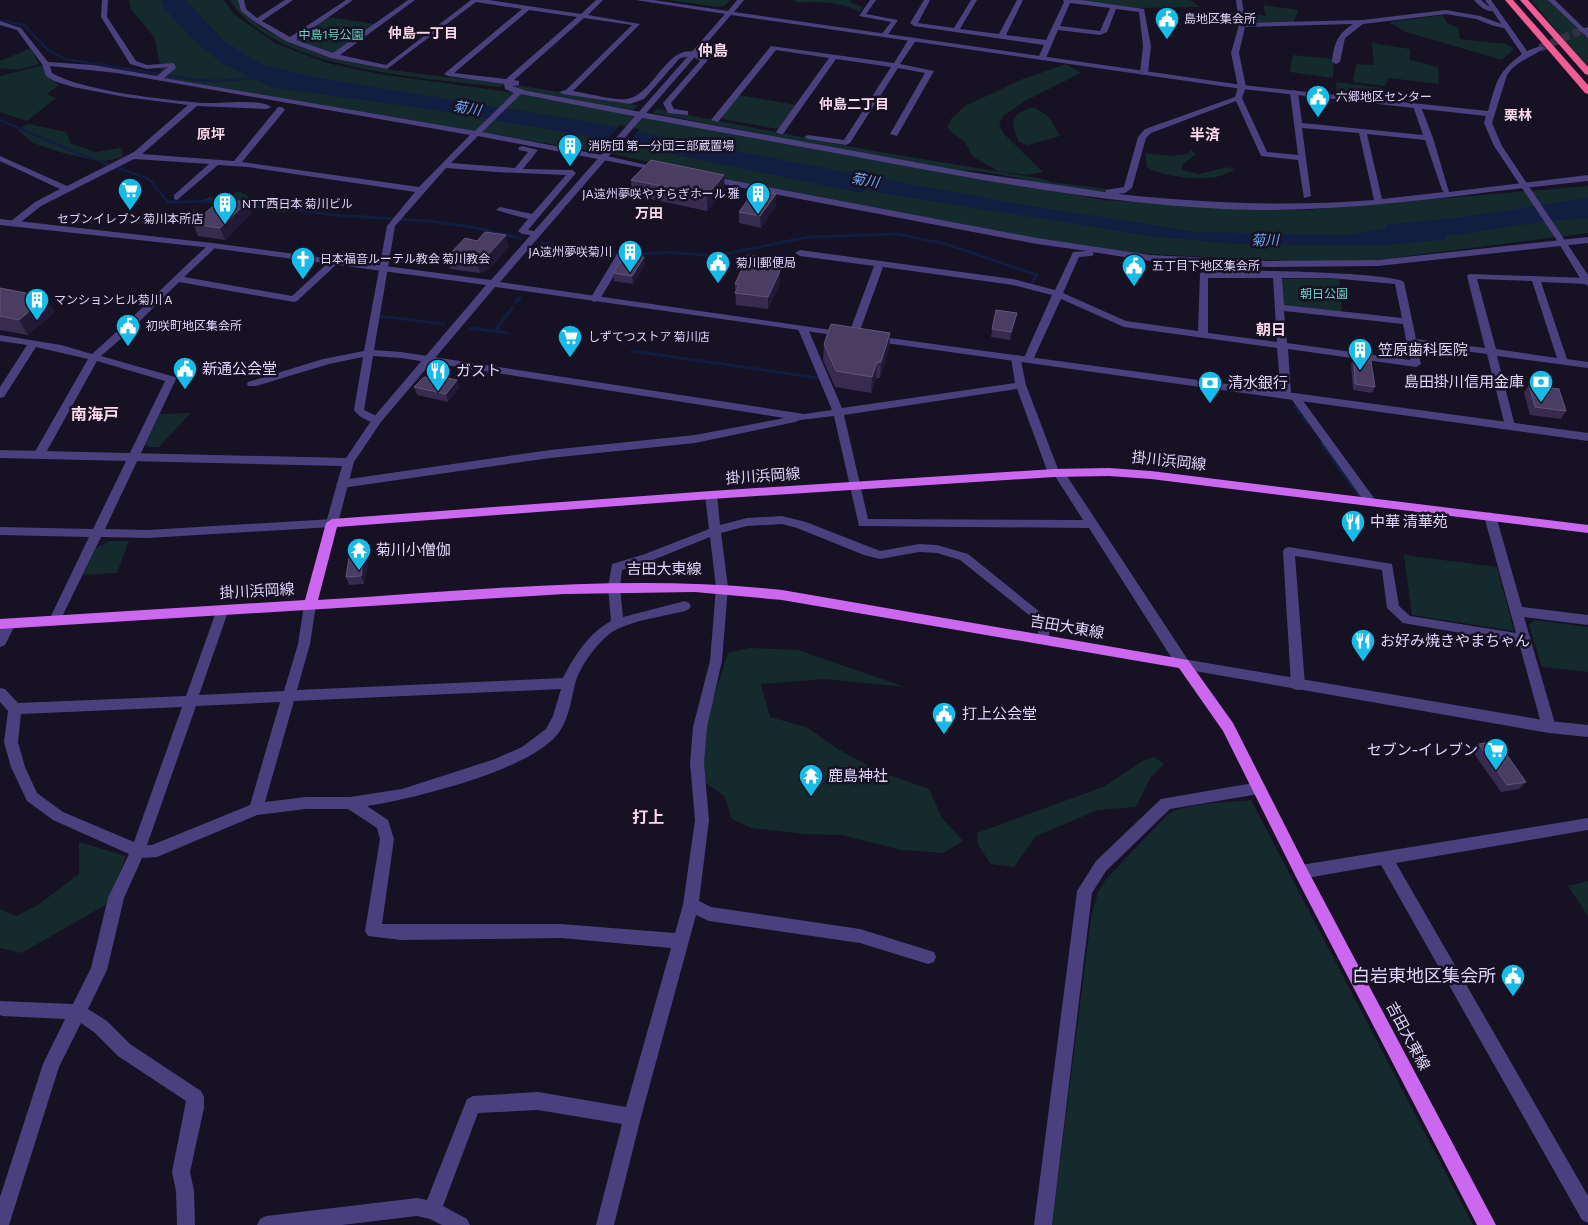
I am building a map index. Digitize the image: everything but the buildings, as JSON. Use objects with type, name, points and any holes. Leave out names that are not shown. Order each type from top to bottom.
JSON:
[{"type":"highway","points":[[1509,0],[1588,91]]},
{"type":"highway","points":[[1524,0],[1588,72]]},
{"type":"main road","name":"掛川浜岡線","points":[[5,624],[310,605],[332,524],[711,495],[1057,473],[1109,472],[1151,474],[1588,529]]},
{"type":"main road","name":"吉田大東線","points":[[310,605],[614,586],[722,587],[782,594],[1184,664],[1228,727],[1301,872],[1488,1225]]},
{"type":"street","points":[[105,0],[104,16],[134,62],[139,66],[146,67],[172,65],[172,68],[158,79]]},
{"type":"street","points":[[241,0],[243,10],[257,21],[297,45],[334,56],[387,67],[475,0],[637,24],[568,92]]},
{"type":"street","points":[[257,21],[290,0]]},
{"type":"street","points":[[291,40],[350,0]]},
{"type":"street","points":[[334,56],[412,0]]},
{"type":"street","points":[[508,82],[600,0]]},
{"type":"street","points":[[639,0],[1242,87],[1491,114]]},
{"type":"street","points":[[0,531],[148,534],[332,524],[349,462],[377,420],[603,156],[741,0]]},
{"type":"street","points":[[873,0],[862,16],[895,20],[885,35]]},
{"type":"street","points":[[927,0],[913,23],[1049,43]]},
{"type":"street","points":[[956,30],[974,0]]},
{"type":"street","points":[[1001,37],[1020,0]]},
{"type":"street","points":[[1042,58],[1067,0],[1142,10],[1147,46],[1144,73]]},
{"type":"street","points":[[1239,0],[1242,25],[1235,53],[1242,87],[1238,98],[1264,154],[1302,158]]},
{"type":"street","points":[[1477,0],[1486,8],[1495,9]]},
{"type":"street","points":[[1488,0],[1515,42],[1526,54]]},
{"type":"street","points":[[1551,0],[1585,30],[1588,36]]},
{"type":"street","points":[[1056,28],[1103,32],[1114,6]]},
{"type":"street","points":[[528,7],[448,74],[627,102],[641,97],[678,56],[693,54],[704,60],[667,103],[671,111],[846,143],[913,39]]},
{"type":"street","points":[[1242,25],[1363,22],[1446,12],[1472,16],[1507,28]]},
{"type":"street","points":[[1336,62],[1337,42],[1341,36],[1363,22]]},
{"type":"street","points":[[0,23],[19,29],[46,64],[49,74],[73,85],[195,104],[250,104],[475,133],[603,156],[667,170]]},
{"type":"street","points":[[715,120],[774,48],[930,71],[894,134]]},
{"type":"street","points":[[1540,48],[1515,61],[1503,75],[1488,123],[1494,140],[1564,243],[1587,282]]},
{"type":"street","points":[[780,132],[834,57]]},
{"type":"street","points":[[46,64],[64,64],[158,79],[402,123],[457,135],[460,138],[459,143],[442,161],[433,176]]},
{"type":"street","points":[[508,82],[508,87],[518,93],[1042,188],[1134,200],[1279,207],[1370,204],[1523,183]]},
{"type":"street","points":[[1294,92],[1307,196]]},
{"type":"street","points":[[377,420],[362,413],[360,410],[391,226],[433,176],[518,93]]},
{"type":"street","points":[[1042,188],[1122,191],[1128,188],[1142,137],[1148,131],[1238,98]]},
{"type":"street","points":[[14,223],[38,204],[133,156],[151,144],[175,119],[195,104]]},
{"type":"street","points":[[1417,106],[1430,138],[1446,190]]},
{"type":"street","points":[[236,164],[281,108]]},
{"type":"street","points":[[1298,125],[1430,138]]},
{"type":"street","points":[[1362,131],[1378,199]]},
{"type":"street","points":[[475,133],[534,150],[517,171]]},
{"type":"street","points":[[133,156],[236,164],[421,190]]},
{"type":"street","points":[[0,158],[66,190]]},
{"type":"street","points":[[177,197],[216,162]]},
{"type":"street","points":[[444,165],[572,173],[522,231],[535,236]]},
{"type":"street","points":[[695,176],[1037,241],[1150,258],[1321,265],[1378,263],[1588,240]]},
{"type":"street","points":[[1279,207],[1292,204],[1378,199],[1446,190],[1588,178]]},
{"type":"street","points":[[500,210],[534,216]]},
{"type":"street","points":[[0,222],[107,233],[384,269],[853,336],[1588,437]]},
{"type":"street","points":[[39,455],[94,356],[128,327],[211,247]]},
{"type":"street","points":[[800,253],[1013,282],[1058,294],[1124,324],[1203,335],[1283,346],[1416,364],[1399,282],[1392,280],[1330,275],[1203,275],[1203,335]]},
{"type":"street","points":[[1028,360],[1076,254],[1119,254]]},
{"type":"street","points":[[595,299],[621,256]]},
{"type":"street","points":[[178,279],[294,299],[333,263]]},
{"type":"street","points":[[853,336],[879,264]]},
{"type":"street","points":[[1277,275],[1283,346],[1290,395],[1370,502]]},
{"type":"street","points":[[1510,426],[1472,276],[1587,282]]},
{"type":"street","points":[[1536,280],[1563,362]]},
{"type":"street","points":[[1280,307],[1407,322]]},
{"type":"street","points":[[804,328],[838,412],[863,523],[1092,524]]},
{"type":"street","points":[[0,338],[61,348],[171,379],[55,620]]},
{"type":"street","points":[[1411,341],[1588,365]]},
{"type":"street","points":[[0,395],[33,344]]},
{"type":"street","points":[[252,384],[327,361],[370,353],[401,354],[804,417]]},
{"type":"street","points":[[1016,358],[1021,385],[1057,473],[1184,664],[1549,727],[1588,731]]},
{"type":"street","points":[[342,484],[550,454],[695,439],[804,417],[1021,385]]},
{"type":"street","points":[[0,454],[349,462]]},
{"type":"street","points":[[605,1225],[632,1116],[690,905],[702,820],[697,762],[700,735],[716,661],[722,587],[711,495]]},
{"type":"street","points":[[1490,516],[1549,727]]},
{"type":"street","points":[[617,622],[614,586],[616,567],[647,558],[715,531],[748,522],[782,520],[874,554],[880,555],[919,548],[937,549],[964,557],[1045,621],[1043,640]]},
{"type":"street","points":[[1298,685],[1289,551],[1388,567],[1393,608],[1407,620],[1524,639]]},
{"type":"street","points":[[256,809],[304,644],[310,605]]},
{"type":"street","points":[[15,709],[5,743],[32,797],[58,816],[138,851],[152,852],[256,809],[306,803],[350,803],[402,795],[499,764],[527,752],[551,733],[560,717],[568,683],[584,653],[604,631],[617,622],[685,606]]},
{"type":"street","points":[[0,1225],[51,1064],[99,970],[116,898],[138,851],[189,701],[223,609]]},
{"type":"street","points":[[1516,611],[1588,620]]},
{"type":"street","points":[[0,642],[5,624]]},
{"type":"street","points":[[0,694],[15,709],[568,683]]},
{"type":"street","points":[[1042,1225],[1085,891],[1102,866],[1166,803],[1259,788]]},
{"type":"street","points":[[350,803],[383,824],[386,839],[373,931],[401,933],[561,931],[681,941]]},
{"type":"street","points":[[1301,872],[1588,824]]},
{"type":"street","points":[[1385,858],[1588,1214]]},
{"type":"street","points":[[690,905],[709,914],[860,936],[928,957]]},
{"type":"street","points":[[2,1008],[78,1012],[101,1027],[124,1050],[195,1097],[195,1108],[181,1172],[185,1191],[186,1225]]},
{"type":"street","points":[[432,1210],[473,1105],[538,1100],[632,1116]]},
{"type":"street","points":[[266,1225],[417,1207],[432,1210],[461,1225]]},
{"type":"green space","points":[[129,0],[224,0],[235,15],[275,43],[327,63],[379,74],[525,94],[1104,200],[1215,207],[1306,210],[1588,186],[1588,233],[1346,264],[1108,252],[847,206],[617,155],[209,89],[162,79],[155,38],[131,9]]},
{"type":"green space","points":[[231,0],[240,0],[249,17],[264,28],[307,48],[334,57],[389,69],[502,83],[504,86],[498,87],[392,74],[315,56],[281,43],[252,24]]},
{"type":"green space","points":[[668,0],[731,0],[725,5],[718,7]]},
{"type":"green space","points":[[793,0],[850,0],[852,3],[863,7],[859,12],[839,4],[821,2],[799,3]]},
{"type":"green space","points":[[1077,0],[1190,0],[1200,7],[1136,8]]},
{"type":"green space","points":[[1531,0],[1549,0],[1588,38],[1588,69]]},
{"type":"green space","points":[[1263,5],[1299,10],[1293,22],[1250,23],[1250,13],[1266,16]]},
{"type":"green space","points":[[1443,15],[1447,23],[1458,28],[1460,39],[1506,44],[1514,49],[1502,60],[1406,32],[1389,22]]},
{"type":"green space","name":"中島1号公園","points":[[329,17],[375,24],[332,55],[293,41]]},
{"type":"green space","points":[[1372,43],[1410,49],[1410,60],[1438,67],[1439,84],[1389,78],[1385,86],[1353,82],[1356,64],[1374,65]]},
{"type":"green space","points":[[31,48],[39,64],[17,70],[0,68],[0,61]]},
{"type":"green space","points":[[1293,55],[1334,59],[1333,78],[1290,72]]},
{"type":"green space","points":[[1066,64],[1081,73],[1025,101],[1003,116],[999,125],[1004,134],[1043,172],[1026,175],[998,171],[973,157],[965,142],[947,127],[951,119],[965,106],[1023,79]]},
{"type":"green space","points":[[43,65],[46,75],[59,85],[47,94],[56,98],[27,121],[0,112],[0,76]]},
{"type":"green space","points":[[1336,82],[1382,88],[1387,99],[1337,93]]},
{"type":"green space","points":[[512,84],[638,105],[633,110],[542,95],[512,88]]},
{"type":"green space","points":[[739,95],[796,105],[778,129],[722,119],[721,117]]},
{"type":"green space","points":[[1034,107],[1048,116],[1060,136],[1028,145],[1019,142],[1014,128],[1014,119],[1021,112]]},
{"type":"green space","points":[[657,109],[874,151],[1044,179],[1050,182],[1116,190],[1073,189],[980,171],[971,170],[963,172],[653,113]]},
{"type":"green space","points":[[28,124],[67,132],[70,143],[95,152],[121,148],[123,152],[122,157],[102,162],[63,153],[33,143],[17,129]]},
{"type":"green space","points":[[1191,150],[1196,154],[1182,165],[1182,170],[1199,174],[1228,167],[1235,170],[1216,177],[1190,178],[1161,173],[1147,167],[1145,153],[1171,156],[1187,154]]},
{"type":"green space","points":[[237,191],[259,201],[283,200],[287,202],[303,200],[300,207],[283,213],[257,209],[225,209],[203,200],[210,197],[228,199]]},
{"type":"green space","name":"朝日公園","points":[[1339,278],[1342,312],[1284,305],[1281,279]]},
{"type":"green space","points":[[191,413],[159,447],[145,445],[160,414]]},
{"type":"green space","points":[[110,541],[129,541],[117,573],[83,575],[96,548]]},
{"type":"green space","points":[[1404,555],[1497,567],[1514,631],[1412,615]]},
{"type":"green space","points":[[1535,620],[1588,627],[1588,672],[1542,667],[1529,625]]},
{"type":"green space","points":[[749,648],[798,650],[905,687],[824,679],[761,684],[770,717],[806,727],[838,749],[878,771],[929,789],[942,818],[963,841],[943,853],[902,850],[841,835],[804,834],[752,828],[732,819],[724,796],[699,778],[699,743],[728,653]]},
{"type":"green space","points":[[1154,757],[1164,764],[1151,777],[1136,807],[1098,810],[1036,836],[1014,867],[991,864],[978,845],[977,833],[1105,786],[1144,760]]},
{"type":"green space","points":[[1251,800],[1473,1225],[1052,1225],[1091,918],[1098,892],[1106,879],[1168,814],[1198,805]]},
{"type":"green space","points":[[79,842],[126,856],[107,904],[22,953],[0,948],[0,909],[16,916],[38,905],[79,874]]},
{"type":"green space","points":[[1588,881],[1588,916],[1568,886]]},
{"type":"water","name":"菊川","points":[[161,0],[186,0],[223,40],[260,64],[314,77],[589,122],[844,172],[856,171],[885,177],[888,180],[1031,206],[1197,232],[1345,235],[1386,228],[1386,225],[1463,217],[1588,198],[1588,218],[1549,221],[1445,236],[1447,239],[1377,246],[1235,244],[1149,236],[864,190],[861,193],[576,134],[435,110],[271,87],[223,64],[193,40],[165,9]]},
{"type":"pier","points":[[620,125],[640,129],[624,147],[604,143]]},
{"type":"waterway","points":[[0,20],[24,25],[48,50],[65,59],[196,80],[217,81],[257,78]]},
{"type":"waterway","points":[[0,120],[82,155],[149,179],[168,202]]},
{"type":"waterway","points":[[168,202],[223,201]]},
{"type":"waterway","points":[[168,202],[175,202]]},
{"type":"waterway","points":[[251,203],[243,202],[334,215],[429,221],[477,228],[520,238]]},
{"type":"waterway","points":[[542,243],[625,256],[666,252],[715,256],[808,237],[897,234],[946,244],[1037,275],[1032,283]]},
{"type":"waterway","points":[[516,302],[520,297]]},
{"type":"waterway","points":[[495,331],[512,308]]},
{"type":"waterway","points":[[379,316],[444,324]]},
{"type":"waterway","points":[[470,328],[508,333]]},
{"type":"waterway","points":[[632,351],[819,378]]},
{"type":"waterway","points":[[1295,407],[1300,413]]},
{"type":"waterway","points":[[1303,418],[1307,423]]},
{"type":"waterway","points":[[1321,443],[1336,463]]},
{"type":"waterway","points":[[1335,462],[1359,494]]},
{"type":"tunnel","points":[[1540,48],[1582,30]]},
{"type":"place","name":"島地区集会所","points":[[1167,40]]},
{"type":"place","name":"六郷地区センター","points":[[1318,118]]},
{"type":"place","name":"消防団 第一分団三部蔵置場","points":[[570,167]]},
{"type":"place","name":"セブンイレブン 菊川本所店","points":[[130,211]]},
{"type":"place","name":"JA遠州夢咲やすらぎホール 雅","points":[[758,215]]},
{"type":"place","name":"NTT西日本 菊川ビル","points":[[225,225]]},
{"type":"place","name":"JA遠州夢咲菊川","points":[[630,273]]},
{"type":"place","name":"日本福音ルーテル教会 菊川教会","points":[[303,280]]},
{"type":"place","name":"菊川郵便局","points":[[718,284]]},
{"type":"place","name":"五丁目下地区集会所","points":[[1134,287]]},
{"type":"place","name":"マンションヒル菊川 A","points":[[37,321]]},
{"type":"place","name":"初咲町地区集会所","points":[[128,347]]},
{"type":"place","name":"しずてつストア 菊川店","points":[[570,358]]},
{"type":"place","name":"笠原歯科医院","points":[[1360,371]]},
{"type":"place","name":"新通公会堂","points":[[185,390]]},
{"type":"place","name":"ガスト","points":[[438,392]]},
{"type":"place","name":"島田掛川信用金庫","points":[[1541,403]]},
{"type":"place","name":"清水銀行","points":[[1210,404]]},
{"type":"place","name":"中華 清華苑","points":[[1353,543]]},
{"type":"place","name":"菊川小僧伽","points":[[359,571]]},
{"type":"place","name":"お好み焼きやまちゃん","points":[[1363,662]]},
{"type":"place","name":"打上公会堂","points":[[944,735]]},
{"type":"place","name":"セブン-イレブン","points":[[1496,771]]},
{"type":"place","name":"鹿島神社","points":[[811,797]]},
{"type":"place","name":"白岩東地区集会所","points":[[1513,997]]},
{"type":"district","name":"仲島一丁目","points":[[423,33]]},
{"type":"district","name":"仲島","points":[[713,51]]},
{"type":"district","name":"仲島二丁目","points":[[854,104]]},
{"type":"district","name":"栗林","points":[[1518,115]]},
{"type":"district","name":"原坪","points":[[211,134]]},
{"type":"district","name":"半済","points":[[1205,135]]},
{"type":"district","name":"万田","points":[[649,213]]},
{"type":"district","name":"朝日","points":[[1271,330]]},
{"type":"district","name":"南海戸","points":[[95,414]]},
{"type":"district","name":"打上","points":[[648,817]]}]
